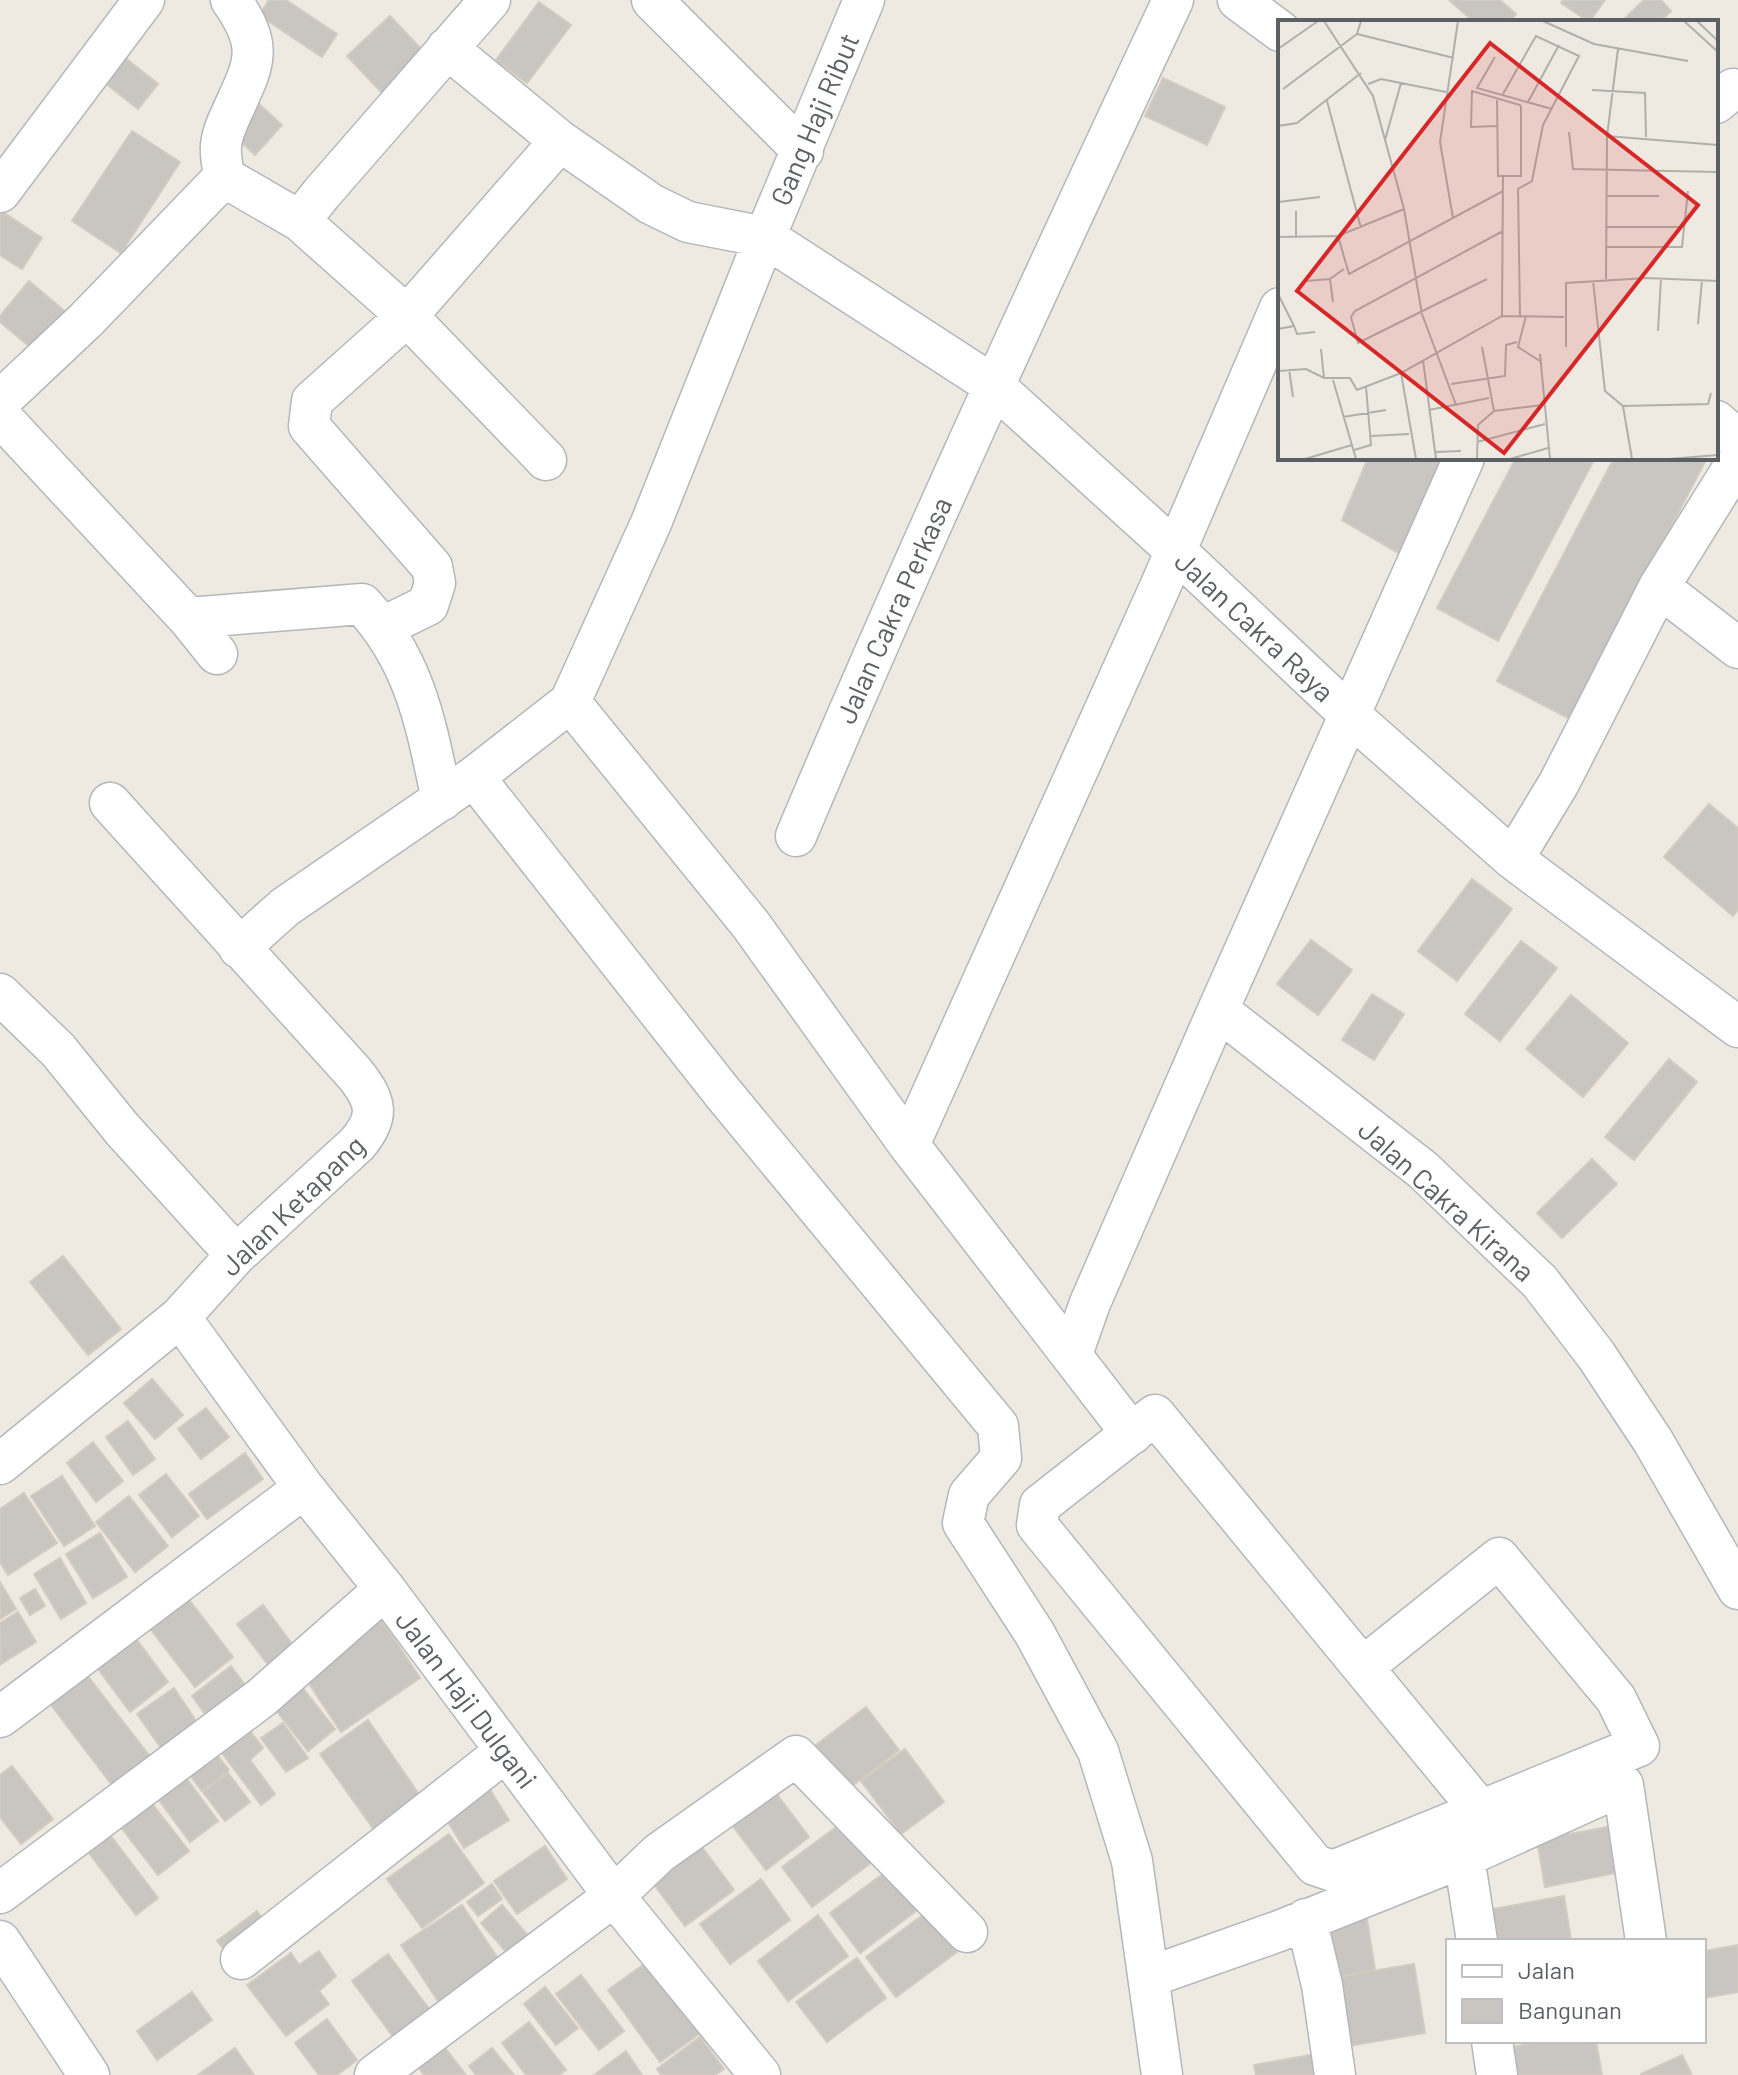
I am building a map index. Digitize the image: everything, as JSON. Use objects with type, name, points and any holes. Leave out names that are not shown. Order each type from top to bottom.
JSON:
[{"type":"street","points":[[0,192],[144,0]]},
{"type":"street","points":[[0,401],[86,320],[224,177],[221,145],[226,125],[252,68],[253,54],[252,39],[245,20],[231,0]]},
{"type":"street","points":[[300,221],[490,0]]},
{"type":"street","points":[[652,0],[803,151]]},
{"type":"street","name":"Gang Haji Ribut","points":[[570,702],[651,523],[864,0]]},
{"type":"street","name":"Jalan Cakra Perkasa","points":[[796,836],[993,385],[1173,0]]},
{"type":"street","points":[[1238,0],[1278,30]]},
{"type":"street","points":[[447,48],[560,141],[651,204],[688,222],[765,237]]},
{"type":"street","points":[[383,627],[428,605],[435,583],[432,567],[309,426],[312,401],[407,316],[560,141]]},
{"type":"street","points":[[224,177],[300,221],[407,316],[546,460]]},
{"type":"street","name":"Jalan Cakra Raya","points":[[765,237],[993,385],[1351,716],[1513,859],[1738,1027]]},
{"type":"street","points":[[909,1145],[1176,551],[1278,313]]},
{"type":"street","points":[[0,416],[188,618],[217,654]]},
{"type":"street","points":[[1718,423],[1738,440]]},
{"type":"street","points":[[1072,1354],[1090,1303],[1218,1010],[1463,460]]},
{"type":"street","points":[[1513,859],[1559,783],[1659,587],[1738,460]]},
{"type":"street","points":[[1659,587],[1738,648]]},
{"type":"street","points":[[188,618],[362,604],[383,627],[400,656],[422,708],[442,800]]},
{"type":"street","points":[[239,948],[285,907],[474,777],[570,702],[751,925],[909,1145],[1132,1434]]},
{"type":"street","points":[[474,777],[722,1092],[998,1426],[1001,1458],[969,1495],[963,1523],[1035,1634],[1098,1751],[1132,1861],[1162,2075]]},
{"type":"street","name":"Jalan Ketapang","points":[[0,1464],[180,1317],[236,1255],[357,1144],[370,1128],[374,1117],[366,1088],[355,1074],[110,803]]},
{"type":"street","points":[[0,994],[58,1050],[122,1129],[236,1255]]},
{"type":"street","name":"Jalan Cakra Kirana","points":[[1218,1010],[1423,1170],[1540,1282],[1596,1355],[1653,1441],[1738,1589]]},
{"type":"street","name":"Jalan Haji Dulgani","points":[[180,1317],[304,1488],[385,1589],[748,2071]]},
{"type":"street","points":[[1363,1667],[1499,1558],[1616,1699],[1639,1746],[1333,1871],[1315,1865],[1037,1525],[1040,1505],[1155,1415],[1480,1810]]},
{"type":"street","points":[[0,1717],[304,1488]]},
{"type":"street","points":[[0,1893],[261,1698],[385,1589]]},
{"type":"street","points":[[241,1959],[506,1751]]},
{"type":"street","points":[[375,2075],[614,1896],[659,1853],[796,1756],[967,1932]]},
{"type":"street","points":[[1149,1977],[1464,1857],[1623,1785],[1646,1939]]},
{"type":"street","points":[[1464,1857],[1477,1939]]},
{"type":"street","points":[[1306,1919],[1322,1985],[1335,2075]]},
{"type":"street","points":[[0,1941],[89,2075]]},
{"type":"street","points":[[1492,2043],[1497,2075]]},
{"type":"building","points":[[269,0],[286,0],[337,34],[322,57],[259,15]]},
{"type":"building","points":[[1449,0],[1500,0],[1516,14],[1511,20],[1472,20]]},
{"type":"building","points":[[1563,0],[1605,0],[1590,20],[1561,3]]},
{"type":"building","points":[[1644,0],[1661,0],[1671,11],[1662,20],[1623,20]]},
{"type":"building","points":[[539,2],[571,25],[527,83],[496,60]]},
{"type":"building","points":[[390,16],[426,54],[384,95],[347,56]]},
{"type":"building","points":[[119,53],[158,84],[138,109],[99,78]]},
{"type":"building","points":[[1163,78],[1225,107],[1207,145],[1145,116]]},
{"type":"building","points":[[259,104],[282,125],[255,155],[232,133]]},
{"type":"building","points":[[132,131],[180,162],[121,253],[72,221]]},
{"type":"building","points":[[0,210],[42,238],[22,269],[0,255]]},
{"type":"building","points":[[29,281],[67,313],[35,351],[0,322],[0,316]]},
{"type":"building","points":[[1367,460],[1461,460],[1407,558],[1342,520]]},
{"type":"building","points":[[1515,460],[1594,460],[1498,641],[1437,608]]},
{"type":"building","points":[[1613,460],[1706,460],[1570,719],[1497,681]]},
{"type":"building","points":[[1709,804],[1738,828],[1738,910],[1733,916],[1664,857]]},
{"type":"building","points":[[1472,879],[1512,909],[1457,981],[1418,951]]},
{"type":"building","points":[[1311,940],[1352,970],[1318,1015],[1277,984]]},
{"type":"building","points":[[1521,941],[1557,968],[1500,1041],[1465,1014]]},
{"type":"building","points":[[1372,994],[1404,1014],[1374,1060],[1342,1040]]},
{"type":"building","points":[[1571,995],[1628,1043],[1583,1097],[1526,1049]]},
{"type":"building","points":[[1669,1059],[1697,1082],[1634,1160],[1605,1137]]},
{"type":"building","points":[[1592,1159],[1617,1184],[1562,1238],[1537,1213]]},
{"type":"building","points":[[63,1256],[121,1329],[88,1355],[30,1282]]},
{"type":"building","points":[[152,1379],[183,1415],[155,1439],[124,1403]]},
{"type":"building","points":[[206,1408],[229,1437],[201,1459],[178,1429]]},
{"type":"building","points":[[128,1421],[155,1459],[133,1475],[106,1437]]},
{"type":"building","points":[[93,1442],[123,1481],[96,1502],[67,1463]]},
{"type":"building","points":[[245,1453],[263,1479],[207,1519],[189,1494]]},
{"type":"building","points":[[166,1474],[199,1516],[172,1537],[139,1495]]},
{"type":"building","points":[[62,1476],[95,1526],[64,1546],[31,1496]]},
{"type":"building","points":[[24,1493],[57,1543],[8,1575],[0,1562],[0,1509]]},
{"type":"building","points":[[129,1496],[168,1546],[135,1572],[96,1522]]},
{"type":"building","points":[[100,1533],[127,1577],[93,1598],[66,1554]]},
{"type":"building","points":[[60,1558],[86,1603],[61,1619],[34,1574]]},
{"type":"building","points":[[0,1582],[16,1609],[0,1619]]},
{"type":"building","points":[[35,1589],[45,1606],[30,1615],[20,1598]]},
{"type":"building","points":[[184,1593],[233,1657],[195,1687],[145,1622]]},
{"type":"building","points":[[263,1605],[295,1648],[269,1666],[237,1624]]},
{"type":"building","points":[[18,1612],[36,1642],[1,1664],[0,1623]]},
{"type":"building","points":[[381,1619],[420,1678],[341,1732],[302,1673]]},
{"type":"building","points":[[129,1629],[168,1682],[130,1712],[90,1658]]},
{"type":"building","points":[[80,1666],[159,1768],[121,1797],[42,1693]]},
{"type":"building","points":[[231,1666],[253,1696],[214,1726],[192,1696]]},
{"type":"building","points":[[298,1682],[335,1729],[308,1751],[271,1704]]},
{"type":"building","points":[[174,1688],[200,1727],[164,1752],[137,1714]]},
{"type":"building","points":[[866,1707],[899,1750],[848,1789],[816,1745]]},
{"type":"building","points":[[368,1720],[429,1809],[385,1845],[320,1754]]},
{"type":"building","points":[[244,1723],[263,1748],[250,1760],[275,1794],[261,1805],[216,1745]]},
{"type":"building","points":[[283,1723],[308,1758],[286,1772],[261,1738]]},
{"type":"building","points":[[209,1745],[229,1770],[202,1791],[183,1766]]},
{"type":"building","points":[[905,1749],[944,1802],[901,1834],[861,1781]]},
{"type":"building","points":[[12,1766],[53,1819],[21,1844],[0,1817],[0,1775]]},
{"type":"building","points":[[181,1771],[218,1821],[190,1842],[153,1792]]},
{"type":"building","points":[[228,1773],[250,1802],[225,1821],[203,1792]]},
{"type":"building","points":[[487,1785],[509,1820],[464,1848],[442,1812]]},
{"type":"building","points":[[773,1789],[809,1837],[766,1870],[729,1821]]},
{"type":"building","points":[[147,1797],[189,1851],[158,1875],[116,1821]]},
{"type":"building","points":[[842,1823],[872,1862],[812,1907],[782,1867]]},
{"type":"building","points":[[1608,1827],[1616,1873],[1545,1887],[1537,1840]]},
{"type":"building","points":[[449,1834],[484,1883],[422,1928],[387,1879]]},
{"type":"building","points":[[111,1836],[158,1898],[136,1915],[89,1853]]},
{"type":"building","points":[[699,1843],[734,1890],[685,1926],[650,1879]]},
{"type":"building","points":[[545,1846],[567,1879],[517,1914],[494,1881]]},
{"type":"building","points":[[891,1868],[920,1908],[860,1953],[830,1913]]},
{"type":"building","points":[[761,1879],[790,1920],[730,1964],[700,1924]]},
{"type":"building","points":[[492,1884],[502,1899],[478,1916],[467,1902]]},
{"type":"building","points":[[1564,1896],[1571,1939],[1493,1939],[1488,1910]]},
{"type":"building","points":[[462,1905],[508,1973],[446,2013],[401,1945]]},
{"type":"building","points":[[502,1905],[537,1946],[516,1963],[481,1923]]},
{"type":"building","points":[[257,1911],[267,1925],[228,1954],[217,1941]]},
{"type":"building","points":[[927,1912],[957,1952],[896,1997],[866,1957]]},
{"type":"building","points":[[818,1915],[848,1956],[788,2001],[758,1961]]},
{"type":"building","points":[[1367,1919],[1375,1970],[1337,1977],[1328,1926]]},
{"type":"building","points":[[1738,1945],[1738,1992],[1706,1998],[1706,1951]]},
{"type":"building","points":[[319,1951],[336,1976],[319,1991],[329,2004],[286,2036],[247,1985],[291,1953],[299,1965]]},
{"type":"building","points":[[388,1954],[433,2014],[397,2042],[352,1981]]},
{"type":"building","points":[[857,1958],[886,1998],[827,2042],[796,2002]]},
{"type":"building","points":[[650,1960],[702,2032],[660,2062],[608,1990]]},
{"type":"building","points":[[1414,1964],[1425,2033],[1348,2046],[1337,1977]]},
{"type":"building","points":[[581,1975],[624,2031],[599,2050],[556,1994]]},
{"type":"building","points":[[545,1987],[578,2028],[556,2045],[524,2004]]},
{"type":"building","points":[[192,1992],[212,2020],[157,2060],[137,2031]]},
{"type":"building","points":[[327,2019],[357,2060],[337,2075],[319,2075],[295,2043]]},
{"type":"building","points":[[529,2022],[566,2070],[559,2075],[526,2075],[502,2043]]},
{"type":"building","points":[[700,2037],[724,2069],[715,2075],[661,2075],[657,2069]]},
{"type":"building","points":[[1534,2043],[1596,2043],[1602,2075],[1517,2075],[1512,2047]]},
{"type":"building","points":[[442,2044],[466,2075],[424,2075],[417,2065]]},
{"type":"building","points":[[235,2048],[254,2075],[198,2075]]},
{"type":"building","points":[[492,2048],[514,2075],[476,2075],[469,2066]]},
{"type":"building","points":[[626,2051],[642,2075],[594,2075]]},
{"type":"building","points":[[1316,2054],[1320,2075],[1256,2075],[1254,2065]]},
{"type":"building","points":[[1682,2055],[1692,2075],[1641,2075],[1641,2074]]}]
